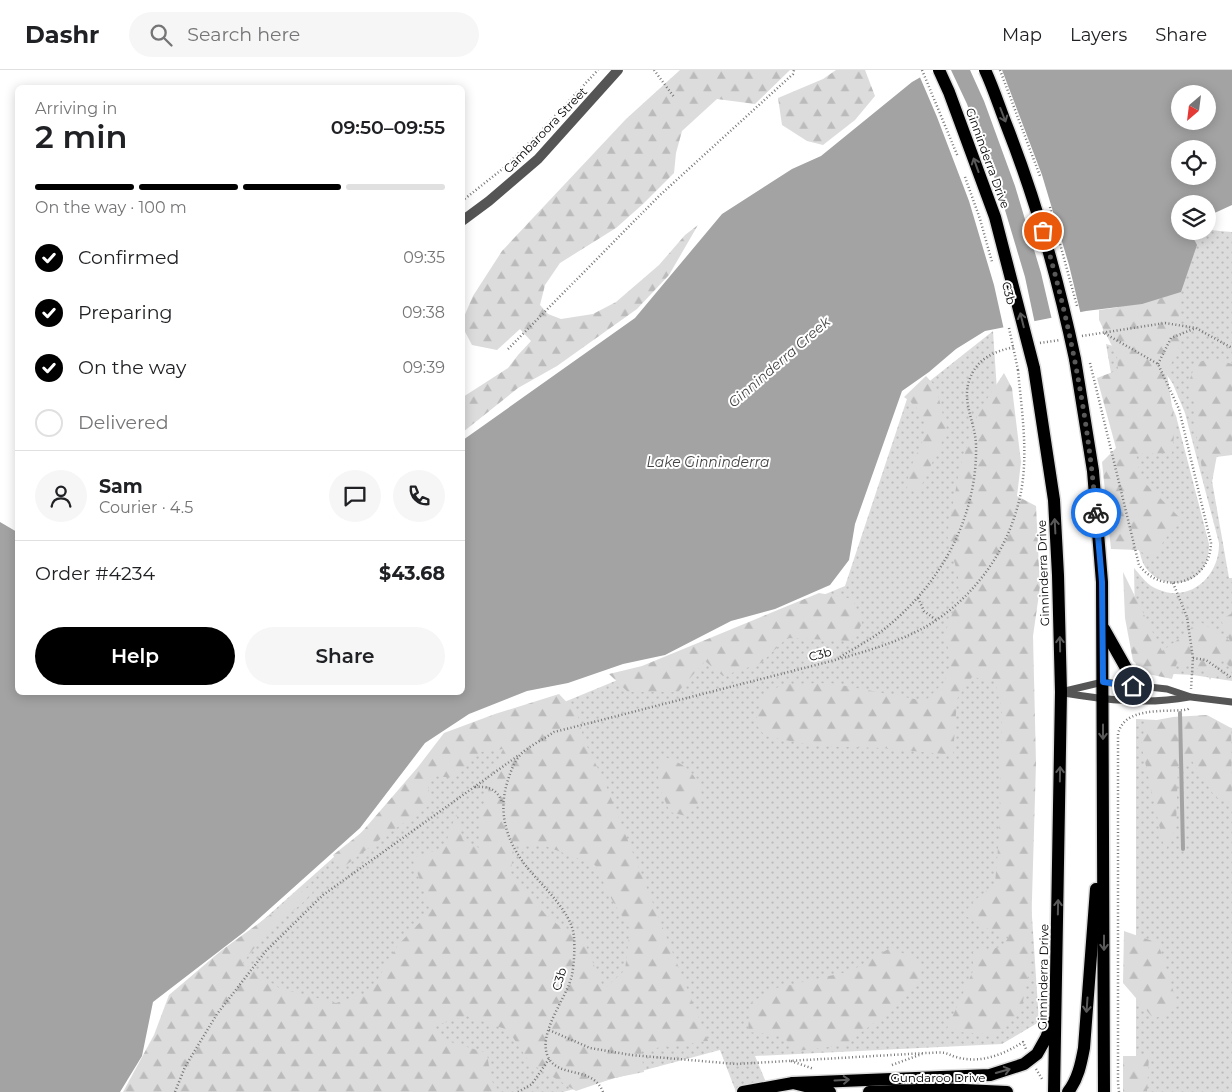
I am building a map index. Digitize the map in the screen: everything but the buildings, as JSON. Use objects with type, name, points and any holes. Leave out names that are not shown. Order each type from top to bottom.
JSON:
[{"type":"main road","name":"Ginninderra Drive","points":[[938,70],[952,101],[995,216],[1034,368],[1054,500],[1061,692],[1054,1092]]},
{"type":"main road","points":[[985,70],[1034,201],[1082,358],[1102,582],[1104,1092]]},
{"type":"main road","points":[[1103,627],[1126,668],[1144,687]]},
{"type":"main road","points":[[1068,1092],[1075,1082],[1084,1048],[1093,922],[1103,824]]},
{"type":"main road","points":[[743,1092],[793,1083],[990,1074],[1006,1070],[1024,1064],[1037,1054],[1046,1038],[1056,1009]]},
{"type":"main road","points":[[793,1083],[830,1092]]},
{"type":"main road","name":"Gundaroo Drive","points":[[869,1092],[943,1089],[1006,1092]]},
{"type":"street","name":"Cambaroora Street","points":[[465,219],[489,201],[538,158],[618,70]]},
{"type":"lane","points":[[1061,692],[1103,682],[1167,689],[1191,697],[1232,702]]},
{"type":"lane","points":[[1061,692],[1103,700],[1166,701],[1191,697]]},
{"type":"path","points":[[465,198],[511,160],[598,70]]},
{"type":"path","points":[[654,70],[674,97]]},
{"type":"path","points":[[508,350],[659,196],[792,74],[794,70]]},
{"type":"path","points":[[922,70],[961,165]]},
{"type":"path","points":[[964,174],[993,264]]},
{"type":"path","name":"C3b","points":[[549,1059],[546,1046],[549,1030],[572,975],[574,936],[562,908],[523,862],[515,849],[502,815],[502,803],[513,765],[522,753],[554,732],[836,659],[899,640],[936,620],[952,608],[975,586],[994,562],[1008,535],[1018,506],[1024,475],[1025,444],[1018,370],[1008,322]]},
{"type":"path","points":[[1075,337],[1165,323],[1196,328],[1232,348]]},
{"type":"path","points":[[1158,364],[1171,338],[1196,328]]},
{"type":"path","points":[[1082,358],[1139,566],[1154,579],[1173,583],[1193,577],[1203,568],[1209,556],[1211,543],[1179,409],[1158,364],[1103,332]]},
{"type":"path","points":[[1037,344],[1065,339]]},
{"type":"path","points":[[836,659],[886,628],[918,598],[935,577],[953,546],[966,513],[974,479],[976,443],[967,398],[971,376],[979,364],[991,354],[999,350],[1018,347]]},
{"type":"path","points":[[1119,1092],[1118,734],[1123,723],[1133,715],[1188,709],[1191,697],[1193,658],[1186,617],[1173,583]]},
{"type":"path","points":[[918,598],[924,611],[936,620]]},
{"type":"path","points":[[1193,658],[1206,660],[1232,678]]},
{"type":"path","points":[[175,1092],[185,1067],[217,1014],[266,951],[323,895],[522,753]]},
{"type":"path","points":[[473,788],[482,786],[490,788],[499,794],[502,803]]},
{"type":"path","points":[[549,1030],[590,1048],[631,1055],[736,1064],[926,1053],[944,1053],[956,1058],[984,1059],[1011,1050],[1023,1042]]},
{"type":"path","points":[[518,1092],[532,1084],[549,1059],[560,1068],[590,1076],[596,1081],[603,1092]]},
{"type":"green space","points":[[680,70],[790,70],[755,104],[717,99],[682,131],[676,153],[674,173],[616,228],[560,263],[545,285],[540,305],[548,314],[561,319],[593,314],[616,302],[659,265],[685,235],[698,225],[669,275],[637,309],[557,366],[518,388],[465,430],[465,396],[508,368],[531,341],[520,329],[497,350],[472,345],[465,332],[465,314],[473,296],[502,251],[626,119]]},
{"type":"green space","points":[[836,70],[865,70],[875,96],[855,120],[823,145],[807,141],[782,125],[778,98],[823,79]]},
{"type":"green space","points":[[1216,231],[1232,232],[1232,455],[1208,458],[1229,578],[1232,578],[1232,681],[1193,675],[1136,672],[1134,568],[1153,587],[1169,593],[1181,593],[1201,584],[1209,576],[1218,555],[1219,543],[1185,413],[1173,384],[1159,363],[1116,336],[1104,334],[1101,322],[1195,240],[1216,240]]},
{"type":"green space","points":[[1181,292],[1179,317],[1180,345],[1167,373],[1175,427],[1172,453],[1136,454],[1141,479],[1180,518],[1152,558],[1138,550],[1111,549],[1102,462],[1116,448],[1097,378],[1118,370],[1117,356],[1099,320],[1099,310],[1142,304]]},
{"type":"green space","points":[[993,331],[1039,1022],[1002,1044],[755,1056],[770,1092],[736,1092],[720,1050],[563,1092],[131,1092],[181,993],[460,745],[845,586],[907,399]]},
{"type":"green space","points":[[1106,344],[1124,349],[1165,390],[1176,416],[1209,544],[1204,566],[1199,574],[1188,581],[1181,583],[1166,582],[1152,575],[1143,563],[1135,532]]},
{"type":"green space","points":[[1212,358],[1232,364],[1232,453],[1217,455],[1212,482],[1202,469],[1194,402],[1188,384],[1196,363]]},
{"type":"green space","points":[[1004,373],[1012,388],[1021,462],[1017,496],[1036,506],[1040,587],[1033,636],[1036,763],[1030,966],[1021,1011],[997,1035],[946,1031],[973,971],[973,952],[1001,947],[1009,937],[981,926],[963,914],[975,900],[995,884],[999,836],[1002,710],[995,681],[972,677],[957,699],[953,755],[883,748],[815,746],[765,736],[755,723],[763,696],[783,684],[830,683],[925,701],[944,682],[951,664],[945,633],[959,595],[958,575],[947,535],[960,467],[979,411]]},
{"type":"green space","points":[[926,376],[936,387],[947,431],[918,493],[907,489],[909,471],[926,433],[925,422],[915,405],[904,397]]},
{"type":"green space","points":[[1123,572],[1162,651],[1199,621],[1230,641],[1221,620],[1232,613],[1232,669],[1222,659],[1210,680],[1206,671],[1177,663],[1172,679],[1148,674],[1133,661],[1125,618]]},
{"type":"green space","points":[[819,593],[853,599],[862,623],[854,641],[787,638],[761,663],[723,676],[705,661],[678,692],[628,692],[609,674],[642,666]]},
{"type":"green space","points":[[559,694],[577,713],[584,740],[605,783],[708,1041],[641,1050],[644,1072],[614,1078],[576,1091],[530,1063],[508,1030],[467,1016],[430,1027],[444,1040],[487,1053],[491,1080],[500,1092],[123,1092],[154,1035],[169,995],[222,950],[314,883],[312,895],[266,935],[243,963],[279,988],[336,1003],[370,992],[398,945],[431,911],[412,858],[444,848],[456,814],[463,840],[481,849],[480,814],[503,749],[480,752],[455,778],[435,776],[428,783],[430,805],[341,869],[333,855],[361,833],[418,767],[444,733],[495,714]],"holes":[[[540,844],[595,865],[612,900],[630,929],[625,970],[604,989],[581,934],[563,929],[545,914],[511,873],[513,845]]]},
{"type":"green space","points":[[1207,715],[1231,728],[1232,804],[1215,797],[1192,761],[1178,766],[1176,828],[1165,851],[1141,744],[1146,722],[1173,717]]},
{"type":"green space","points":[[1136,719],[1198,722],[1232,728],[1232,1092],[1136,1092]]},
{"type":"green space","points":[[659,755],[688,769],[693,774],[700,788],[703,798],[686,816],[670,812],[658,785]]},
{"type":"green space","points":[[1124,931],[1158,943],[1178,1006],[1154,1019],[1123,983]]},
{"type":"green space","points":[[890,948],[920,960],[922,980],[888,1012],[845,1045],[797,1051],[781,1035],[748,1032],[750,1004],[772,989],[851,971]]},
{"type":"green space","points":[[1123,1056],[1149,1056],[1147,1092],[1123,1092]]},
{"type":"water","name":"Lake Ginninderra","points":[[933,70],[1232,70],[1232,205],[1216,212],[1216,195],[1171,195],[1171,240],[1194,240],[1197,245],[1181,292],[1142,304],[1086,311],[985,331],[956,349],[929,372],[902,391],[855,524],[849,560],[830,585],[775,609],[731,621],[665,655],[623,664],[568,683],[527,691],[469,714],[425,743],[360,828],[244,932],[153,1002],[142,1056],[120,1092],[0,1092],[0,522],[15,531],[15,695],[465,695],[465,439],[635,318],[722,214],[792,169],[821,156],[912,82]]},
{"type":"pier","points":[[928,70],[951,70],[967,104],[999,190],[1025,277],[1035,324],[1004,330],[994,285],[969,201],[919,75]]},
{"type":"pier","points":[[970,70],[1002,70],[1042,175],[1069,265],[1081,315],[1052,320],[1041,273],[1015,186],[984,101]]},
{"type":"waterway","points":[[1180,713],[1183,849]]},
{"type":"way so far","points":[[1043,231],[1075,359],[1093,471],[1096,513]]},
{"type":"route","points":[[1096,513],[1102,582],[1103,682],[1133,686]]},
{"type":"water label","name":"Ginninderra Creek","points":[[779,362]]}]
